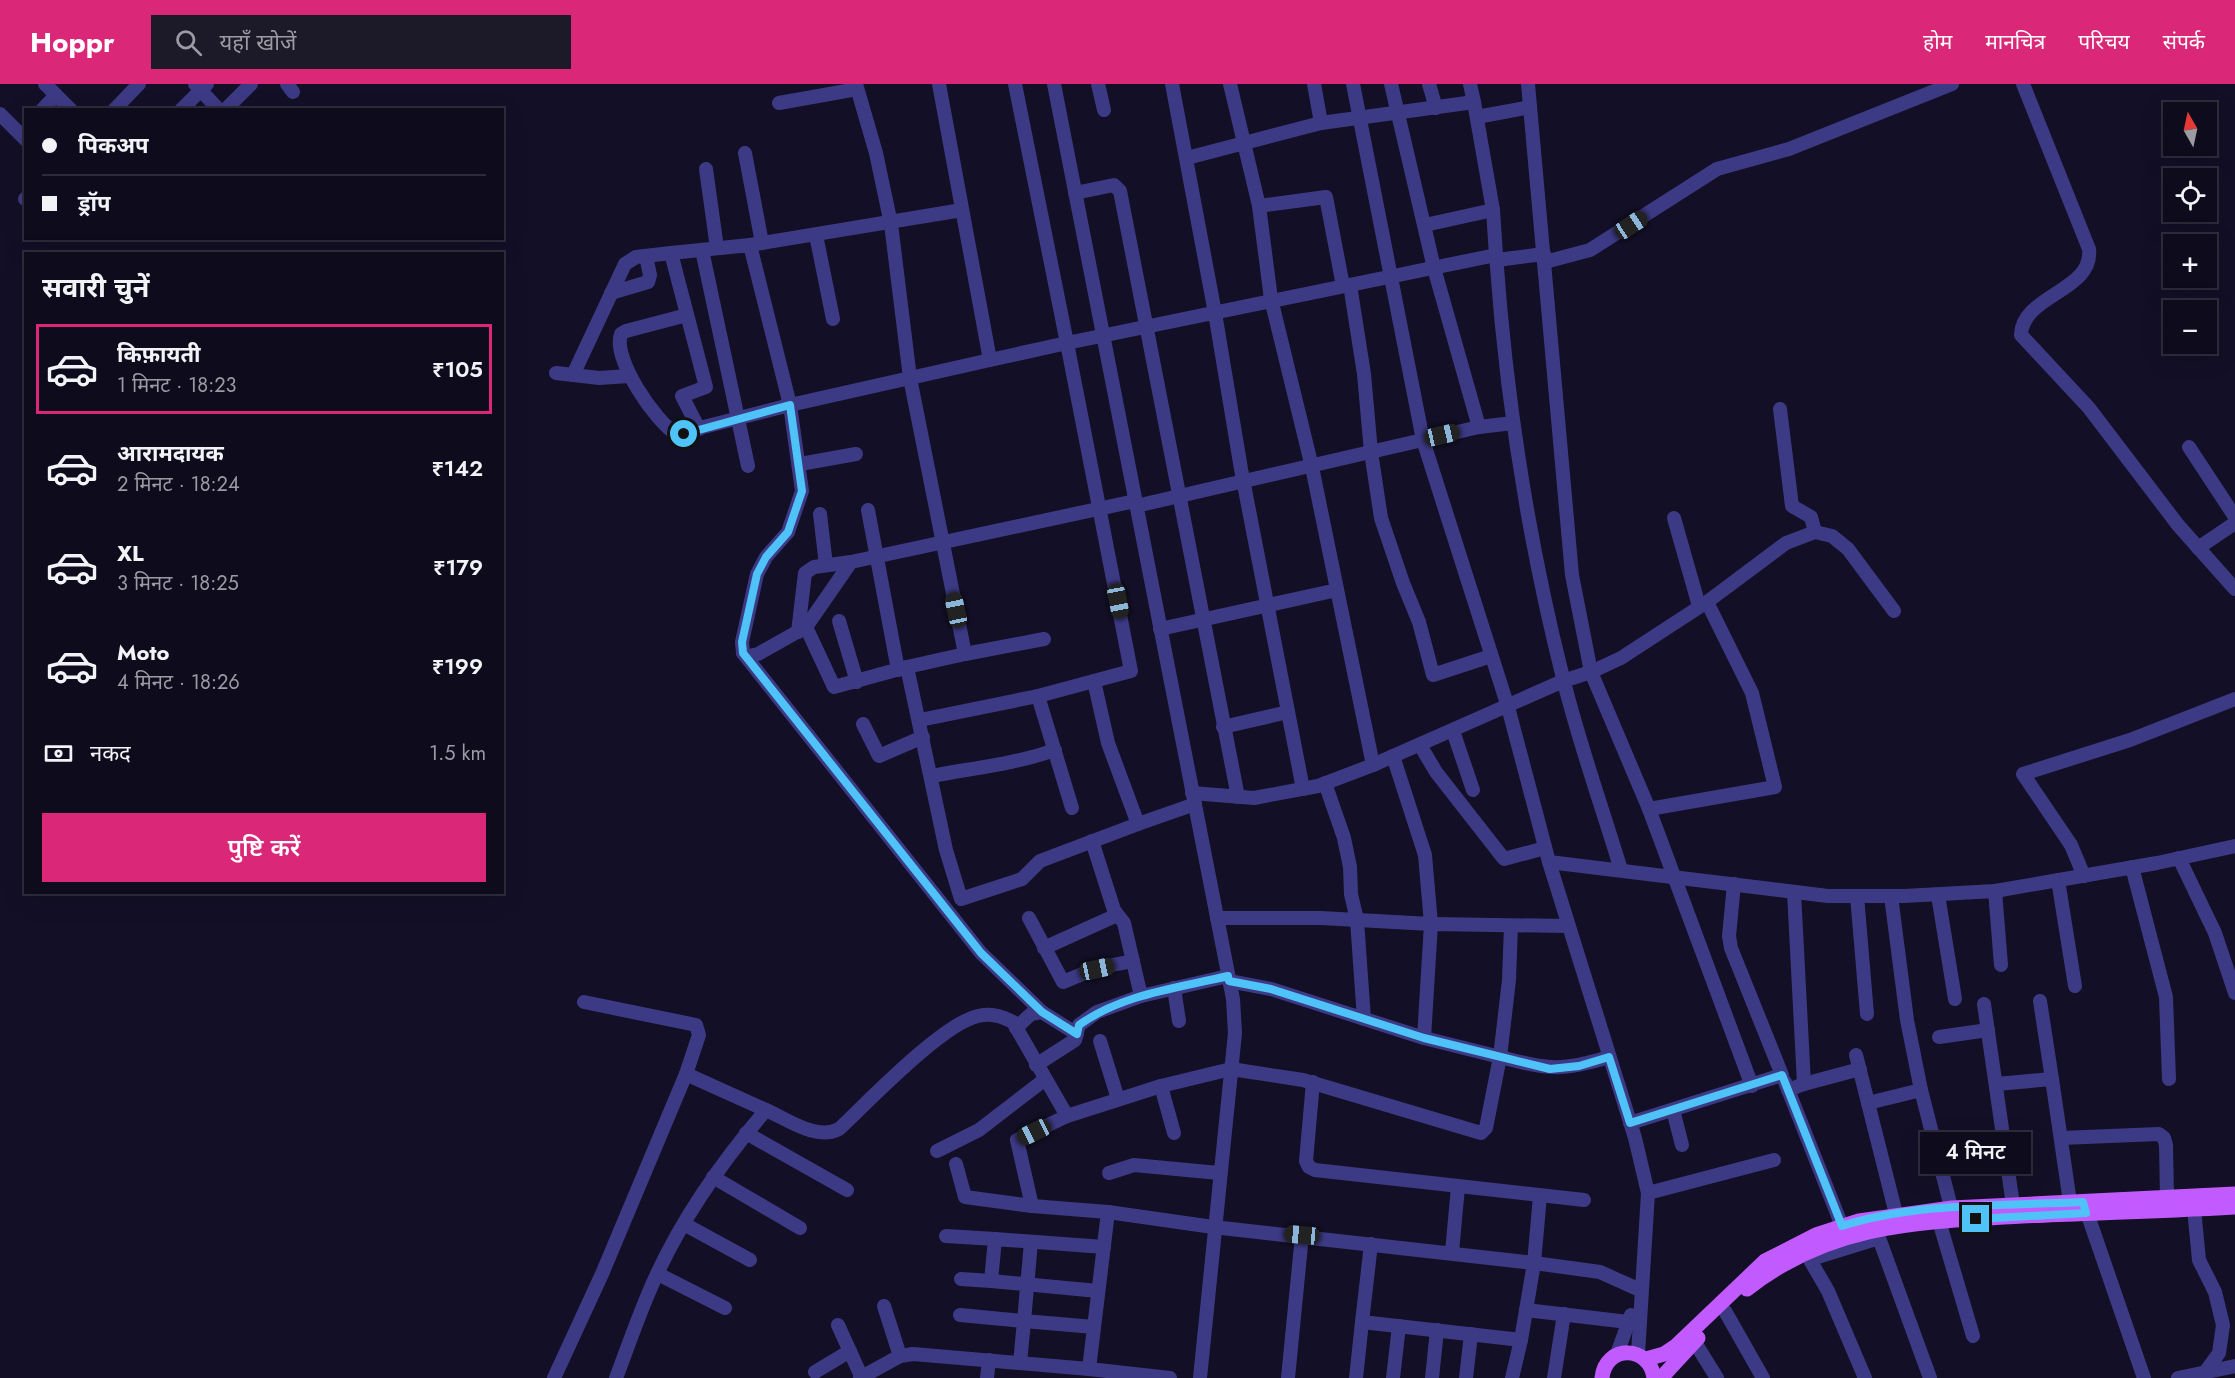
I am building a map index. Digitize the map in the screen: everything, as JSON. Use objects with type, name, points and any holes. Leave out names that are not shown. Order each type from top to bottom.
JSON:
[{"type":"main road","points":[[1642,1356],[1660,1378],[1725,1311],[1772,1270],[1842,1226],[1876,1228],[1896,1214],[1948,1216],[2167,1197],[2235,1194]]},
{"type":"main road","points":[[1602,1377],[1604,1366],[1617,1354],[1624,1352],[1642,1356],[1664,1354],[1676,1346],[1740,1282],[1765,1261],[1804,1252],[1847,1235],[2013,1205],[2194,1209],[2235,1207]]},
{"type":"street","points":[[45,84],[69,108]]},
{"type":"street","points":[[116,108],[139,84]]},
{"type":"street","points":[[227,108],[251,84]]},
{"type":"street","points":[[939,84],[990,360]]},
{"type":"street","points":[[920,720],[1038,696],[1131,671],[1015,84]]},
{"type":"street","points":[[1054,84],[1101,335],[1229,978],[1235,1033],[1200,1378]]},
{"type":"street","points":[[1098,84],[1104,110]]},
{"type":"street","points":[[1172,84],[1215,313],[1243,482],[1303,789]]},
{"type":"street","points":[[1230,84],[1259,206],[1271,299],[1312,467],[1373,765]]},
{"type":"street","points":[[1314,84],[1322,123]]},
{"type":"street","points":[[1353,84],[1393,276],[1423,440],[1508,707],[1549,862],[1630,1123],[1648,1192],[1641,1290],[1642,1356]]},
{"type":"street","points":[[1391,84],[1434,268],[1479,427]]},
{"type":"street","points":[[1429,84],[1436,108]]},
{"type":"street","points":[[1470,84],[1493,210],[1514,423],[1528,528],[1563,681],[1621,870]]},
{"type":"street","points":[[1528,84],[1572,575],[1591,672],[1676,877],[1752,1086]]},
{"type":"street","points":[[687,315],[626,331],[621,334],[620,347],[629,376],[672,431],[684,434],[790,405],[1271,299],[1496,258],[1544,258],[1590,250],[1717,169],[1790,149],[1952,84]]},
{"type":"street","points":[[2023,84],[2089,249],[2090,260],[2084,272],[2031,313],[2021,324],[2021,335],[2089,408],[2198,548],[2235,589]]},
{"type":"street","points":[[183,108],[201,86],[218,108]]},
{"type":"street","points":[[779,103],[857,87],[891,224],[910,378],[941,543],[965,654]]},
{"type":"street","points":[[44,108],[56,95]]},
{"type":"street","points":[[1187,158],[1322,123],[1474,102]]},
{"type":"street","points":[[1477,117],[1530,107]]},
{"type":"street","points":[[0,114],[23,133]]},
{"type":"street","points":[[745,153],[756,244],[790,405],[802,484],[799,503],[788,532],[766,557],[757,574],[742,642],[743,653],[981,953],[1042,1012],[1077,1034]]},
{"type":"street","points":[[706,169],[717,248]]},
{"type":"street","points":[[1075,193],[1114,185],[1119,187],[1149,326],[1238,797]]},
{"type":"street","points":[[1259,206],[1326,197],[1364,374],[1371,452],[1381,518],[1419,622],[1433,675],[1491,656]]},
{"type":"street","points":[[573,375],[625,264],[630,260],[891,224],[962,210]]},
{"type":"street","points":[[1425,225],[1493,210]]},
{"type":"street","points":[[816,235],[833,319]]},
{"type":"street","points":[[702,250],[748,466]]},
{"type":"street","points":[[671,253],[706,387],[682,396],[699,429]]},
{"type":"street","points":[[611,293],[648,282],[650,275],[646,256]]},
{"type":"street","points":[[556,374],[599,378],[629,376]]},
{"type":"street","points":[[1780,409],[1791,502],[1795,509],[1811,517],[1815,532]]},
{"type":"street","points":[[1044,639],[903,668],[834,687],[802,630],[805,573],[814,567],[851,562],[1100,508],[1180,497],[1479,427],[1514,423]]},
{"type":"street","points":[[2189,447],[2235,517]]},
{"type":"street","points":[[800,464],[856,453]]},
{"type":"street","points":[[868,510],[876,556],[903,668],[920,720],[946,850],[961,899],[1022,879],[1040,861],[1138,825],[1194,798],[1254,798],[1324,783],[1420,745],[1563,681],[1591,672],[1621,658],[1703,604],[1786,543],[1815,532],[1832,536],[1848,549],[1894,611]]},
{"type":"street","points":[[820,514],[826,566]]},
{"type":"street","points":[[1649,809],[1774,787],[1752,693],[1703,604],[1674,518]]},
{"type":"street","points":[[2198,548],[2235,523]]},
{"type":"street","points":[[743,653],[749,656],[758,654],[802,630],[851,562]]},
{"type":"street","points":[[1160,629],[1337,590]]},
{"type":"street","points":[[839,621],[856,682]]},
{"type":"street","points":[[1094,681],[1108,743],[1138,825]]},
{"type":"street","points":[[1038,696],[1072,808]]},
{"type":"street","points":[[2084,876],[2071,845],[2023,774],[2130,740],[2235,699]]},
{"type":"street","points":[[1223,727],[1288,712]]},
{"type":"street","points":[[863,724],[879,756],[923,737]]},
{"type":"street","points":[[1453,730],[1473,790]]},
{"type":"street","points":[[1420,745],[1436,772],[1504,859],[1545,848]]},
{"type":"street","points":[[932,776],[992,764],[1019,762],[1055,750]]},
{"type":"street","points":[[1393,756],[1425,855],[1431,924],[1424,1038]]},
{"type":"street","points":[[1324,783],[1344,838],[1358,920],[1364,1019]]},
{"type":"street","points":[[1092,842],[1113,910],[1124,923],[1141,996]]},
{"type":"street","points":[[1549,862],[1794,892],[1857,896],[1938,895],[1995,891],[2235,846]]},
{"type":"street","points":[[2179,858],[2216,933],[2235,993]]},
{"type":"street","points":[[2132,867],[2166,997],[2169,1079]]},
{"type":"street","points":[[2058,880],[2075,986]]},
{"type":"street","points":[[1734,884],[1729,936],[1735,959],[1842,1226]]},
{"type":"street","points":[[1995,891],[2001,965]]},
{"type":"street","points":[[1794,892],[1804,1084]]},
{"type":"street","points":[[1938,895],[1956,999]]},
{"type":"street","points":[[1857,896],[1867,1014]]},
{"type":"street","points":[[1891,896],[1907,1020],[1972,1336]]},
{"type":"street","points":[[1044,948],[1117,915]]},
{"type":"street","points":[[1029,918],[1064,982],[1097,969],[1133,961]]},
{"type":"street","points":[[1217,918],[1568,926]]},
{"type":"street","points":[[1032,1206],[1017,1140],[1067,1116],[1118,1099],[1231,1069],[1313,1082],[1481,1132],[1485,1128],[1500,1057],[1509,980],[1510,926]]},
{"type":"street","points":[[1710,970],[1735,959]]},
{"type":"street","points":[[1036,1065],[1075,1040],[1079,1025],[1097,1012],[1141,996],[1229,978],[1271,989],[1424,1038],[1550,1069],[1579,1066],[1609,1057]]},
{"type":"street","points":[[1174,988],[1179,1022]]},
{"type":"street","points":[[2040,1001],[2061,1138],[2080,1206],[2144,1378]]},
{"type":"street","points":[[554,1378],[602,1274],[686,1074],[699,1035],[696,1025],[584,1002]]},
{"type":"street","points":[[1984,1004],[2013,1205]]},
{"type":"street","points":[[1016,1028],[1031,1014],[1042,1012]]},
{"type":"street","points":[[686,1074],[817,1133],[830,1134],[927,1047],[951,1030],[976,1017],[1002,1016],[1013,1022],[1044,1080],[1067,1116]]},
{"type":"street","points":[[1939,1037],[1988,1030]]},
{"type":"street","points":[[1100,1041],[1118,1099]]},
{"type":"street","points":[[1788,1090],[1858,1062],[1896,1214]]},
{"type":"street","points":[[1630,1123],[1782,1075]]},
{"type":"street","points":[[1997,1084],[2052,1079]]},
{"type":"street","points":[[937,1151],[979,1130],[1044,1080]]},
{"type":"street","points":[[1313,1082],[1306,1161],[1309,1167],[1315,1170],[1584,1200]]},
{"type":"street","points":[[1161,1086],[1174,1133]]},
{"type":"street","points":[[1868,1103],[1921,1090]]},
{"type":"street","points":[[616,1378],[658,1274],[684,1224],[713,1177],[766,1110]]},
{"type":"street","points":[[1673,1110],[1682,1145]]},
{"type":"street","points":[[746,1133],[847,1190]]},
{"type":"street","points":[[2061,1138],[2159,1134],[2164,1138],[2166,1145],[2167,1197]]},
{"type":"street","points":[[1648,1192],[1774,1160]]},
{"type":"street","points":[[956,1164],[965,1197],[1032,1206],[1108,1212],[1214,1227],[1452,1252],[1600,1272],[1641,1290]]},
{"type":"street","points":[[1108,1173],[1134,1165],[1219,1173]]},
{"type":"street","points":[[713,1177],[800,1228]]},
{"type":"street","points":[[1452,1252],[1458,1186]]},
{"type":"street","points":[[1512,1378],[1534,1263],[1540,1196]]},
{"type":"street","points":[[2194,1209],[2199,1260],[2218,1298],[2223,1325],[2219,1353],[2205,1375]]},
{"type":"street","points":[[1089,1369],[1108,1212]]},
{"type":"street","points":[[684,1224],[750,1260]]},
{"type":"street","points":[[1876,1228],[1930,1378]]},
{"type":"street","points":[[1288,1378],[1302,1235]]},
{"type":"street","points":[[946,1236],[1104,1247]]},
{"type":"street","points":[[991,1281],[995,1239]]},
{"type":"street","points":[[1026,1378],[1023,1363],[1024,1320],[1031,1242]]},
{"type":"street","points":[[1191,1378],[1204,1256],[1212,1244]]},
{"type":"street","points":[[1356,1378],[1371,1244]]},
{"type":"street","points":[[1804,1252],[1828,1291],[1865,1378]]},
{"type":"street","points":[[658,1274],[725,1308]]},
{"type":"street","points":[[961,1279],[1098,1291]]},
{"type":"street","points":[[1617,1354],[1641,1290]]},
{"type":"street","points":[[884,1306],[900,1356]]},
{"type":"street","points":[[1526,1310],[1628,1322]]},
{"type":"street","points":[[1725,1311],[1763,1378]]},
{"type":"street","points":[[1554,1378],[1564,1314]]},
{"type":"street","points":[[960,1315],[1094,1327]]},
{"type":"street","points":[[1362,1322],[1521,1340]]},
{"type":"street","points":[[838,1325],[861,1378],[900,1356],[913,1354],[1170,1378]]},
{"type":"street","points":[[1393,1378],[1398,1326]]},
{"type":"street","points":[[1432,1378],[1437,1330]]},
{"type":"street","points":[[1466,1378],[1471,1334]]},
{"type":"street","points":[[1695,1341],[1717,1378]]},
{"type":"street","points":[[815,1372],[850,1351]]},
{"type":"street","points":[[987,1378],[989,1360]]},
{"type":"street","points":[[2178,1378],[2205,1375],[2235,1366]]},
{"type":"route","points":[[684,434],[790,405],[802,491],[788,532],[766,557],[757,574],[742,642],[743,653],[981,953],[1042,1012],[1077,1034],[1079,1025],[1097,1012],[1122,1002],[1228,976],[1229,981],[1271,989],[1424,1038],[1550,1069],[1579,1066],[1609,1057],[1630,1123],[1782,1075],[1842,1226],[1883,1216],[1952,1208],[2083,1202],[2086,1213],[1976,1219]]}]
